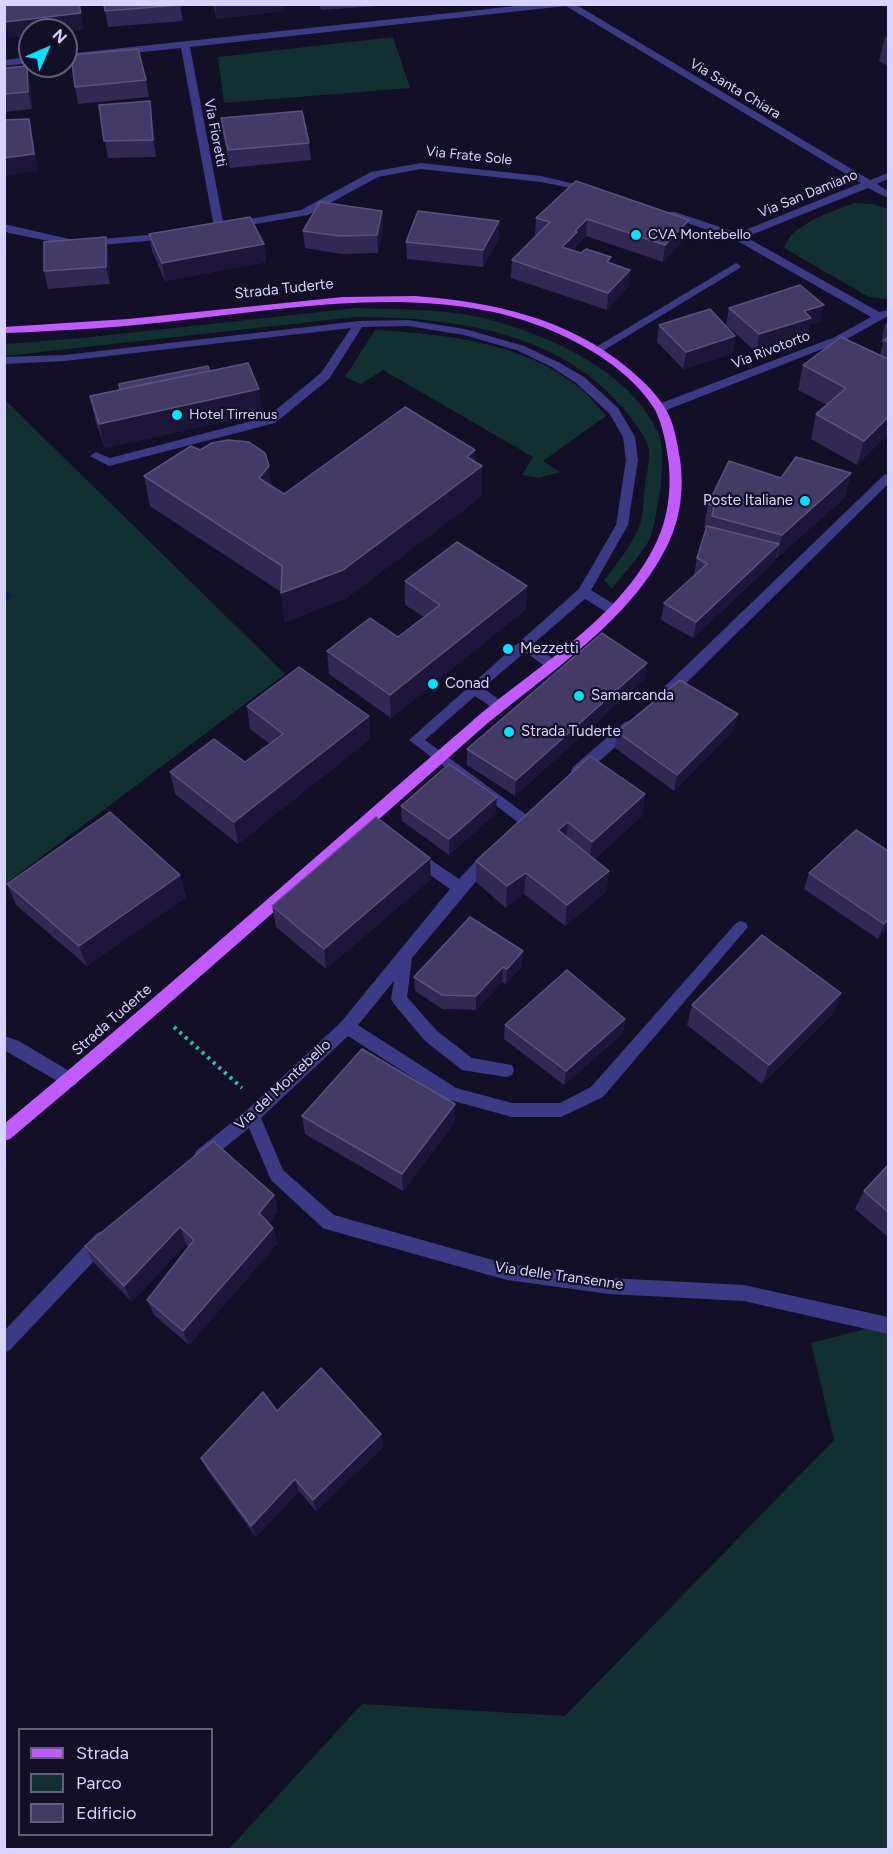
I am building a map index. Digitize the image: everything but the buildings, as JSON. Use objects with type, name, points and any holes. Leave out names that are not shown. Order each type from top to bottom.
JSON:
[{"type":"main road","name":"Strada Tuderte","points":[[4,330],[109,326],[317,302],[414,298],[481,306],[518,314],[556,328],[597,350],[634,378],[660,408],[675,454],[676,499],[664,540],[646,572],[613,610],[499,705],[438,759],[370,825],[4,1134]]},
{"type":"street","points":[[78,56],[566,4]]},
{"type":"street","name":"Via Santa Chiara","points":[[566,4],[888,195]]},
{"type":"street","name":"Via Fioretti","points":[[185,44],[213,228]]},
{"type":"street","name":"Via Frate Sole","points":[[213,228],[304,213],[375,174],[421,166],[541,179],[597,191]]},
{"type":"street","name":"Via San Damiano","points":[[738,237],[888,176]]},
{"type":"street","points":[[657,209],[738,237],[884,314]]},
{"type":"street","points":[[4,227],[13,231],[78,244],[152,239],[185,233]]},
{"type":"street","points":[[597,350],[735,266]]},
{"type":"street","name":"Via Rivotorto","points":[[660,408],[839,339],[884,314]]},
{"type":"street","points":[[4,361],[65,358],[359,324],[408,323],[465,332],[520,348],[556,365],[580,380],[614,411],[629,437],[632,460],[622,525],[584,592],[416,740],[438,759],[523,821]]},
{"type":"street","points":[[96,456],[109,462],[271,420],[325,376],[359,324]]},
{"type":"street","points":[[656,702],[701,663],[888,478]]},
{"type":"street","points":[[584,592],[613,610]]},
{"type":"street","points":[[525,645],[551,664]]},
{"type":"street","points":[[474,689],[499,705]]},
{"type":"street","points":[[567,781],[639,718]]},
{"type":"street","name":"Via del Montebello","points":[[191,1165],[252,1116],[346,1027],[460,888],[499,846]]},
{"type":"street","points":[[403,848],[460,888]]},
{"type":"street","points":[[346,1027],[452,1094],[512,1110],[561,1110],[597,1092],[741,927]]},
{"type":"street","points":[[405,955],[399,999],[431,1036],[468,1065],[506,1070]]},
{"type":"street","points":[[4,1043],[14,1046],[70,1080]]},
{"type":"street","name":"Via delle Transenne","points":[[252,1116],[277,1175],[329,1222],[507,1272],[609,1286],[744,1293],[888,1326]]},
{"type":"street","points":[[4,1344],[114,1228]]},
{"type":"path","points":[[190,1039],[242,1088]]},
{"type":"green space","points":[[393,37],[410,88],[224,103],[218,57]]},
{"type":"green space","points":[[854,203],[873,204],[888,209],[888,299],[869,297],[784,248],[788,239],[804,225]]},
{"type":"green space","points":[[356,308],[455,313],[511,326],[562,346],[586,359],[609,374],[629,392],[646,412],[659,435],[662,471],[656,516],[650,538],[612,589],[604,580],[628,548],[641,522],[649,459],[648,445],[639,428],[623,408],[597,382],[567,361],[535,345],[465,325],[429,320],[356,317],[5,356],[5,344],[82,338]]},
{"type":"green space","points":[[375,330],[456,338],[510,351],[559,373],[581,389],[606,416],[543,461],[560,472],[539,478],[522,475],[533,457],[383,370],[361,384],[345,377]]},
{"type":"green space","points":[[5,400],[285,674],[5,884]]},
{"type":"green space","points":[[888,1323],[888,1849],[228,1850],[362,1704],[565,1716],[834,1440],[811,1343]]},
{"type":"place","name":"CVA Montebello","points":[[636,235]]},
{"type":"place","name":"Hotel Tirrenus","points":[[177,415]]},
{"type":"place","name":"Poste Italiane","points":[[805,501]]},
{"type":"place","name":"Mezzetti","points":[[508,649]]},
{"type":"place","name":"Conad","points":[[433,684]]},
{"type":"place","name":"Samarcanda","points":[[579,696]]},
{"type":"place","name":"Strada Tuderte","points":[[509,732]]}]
